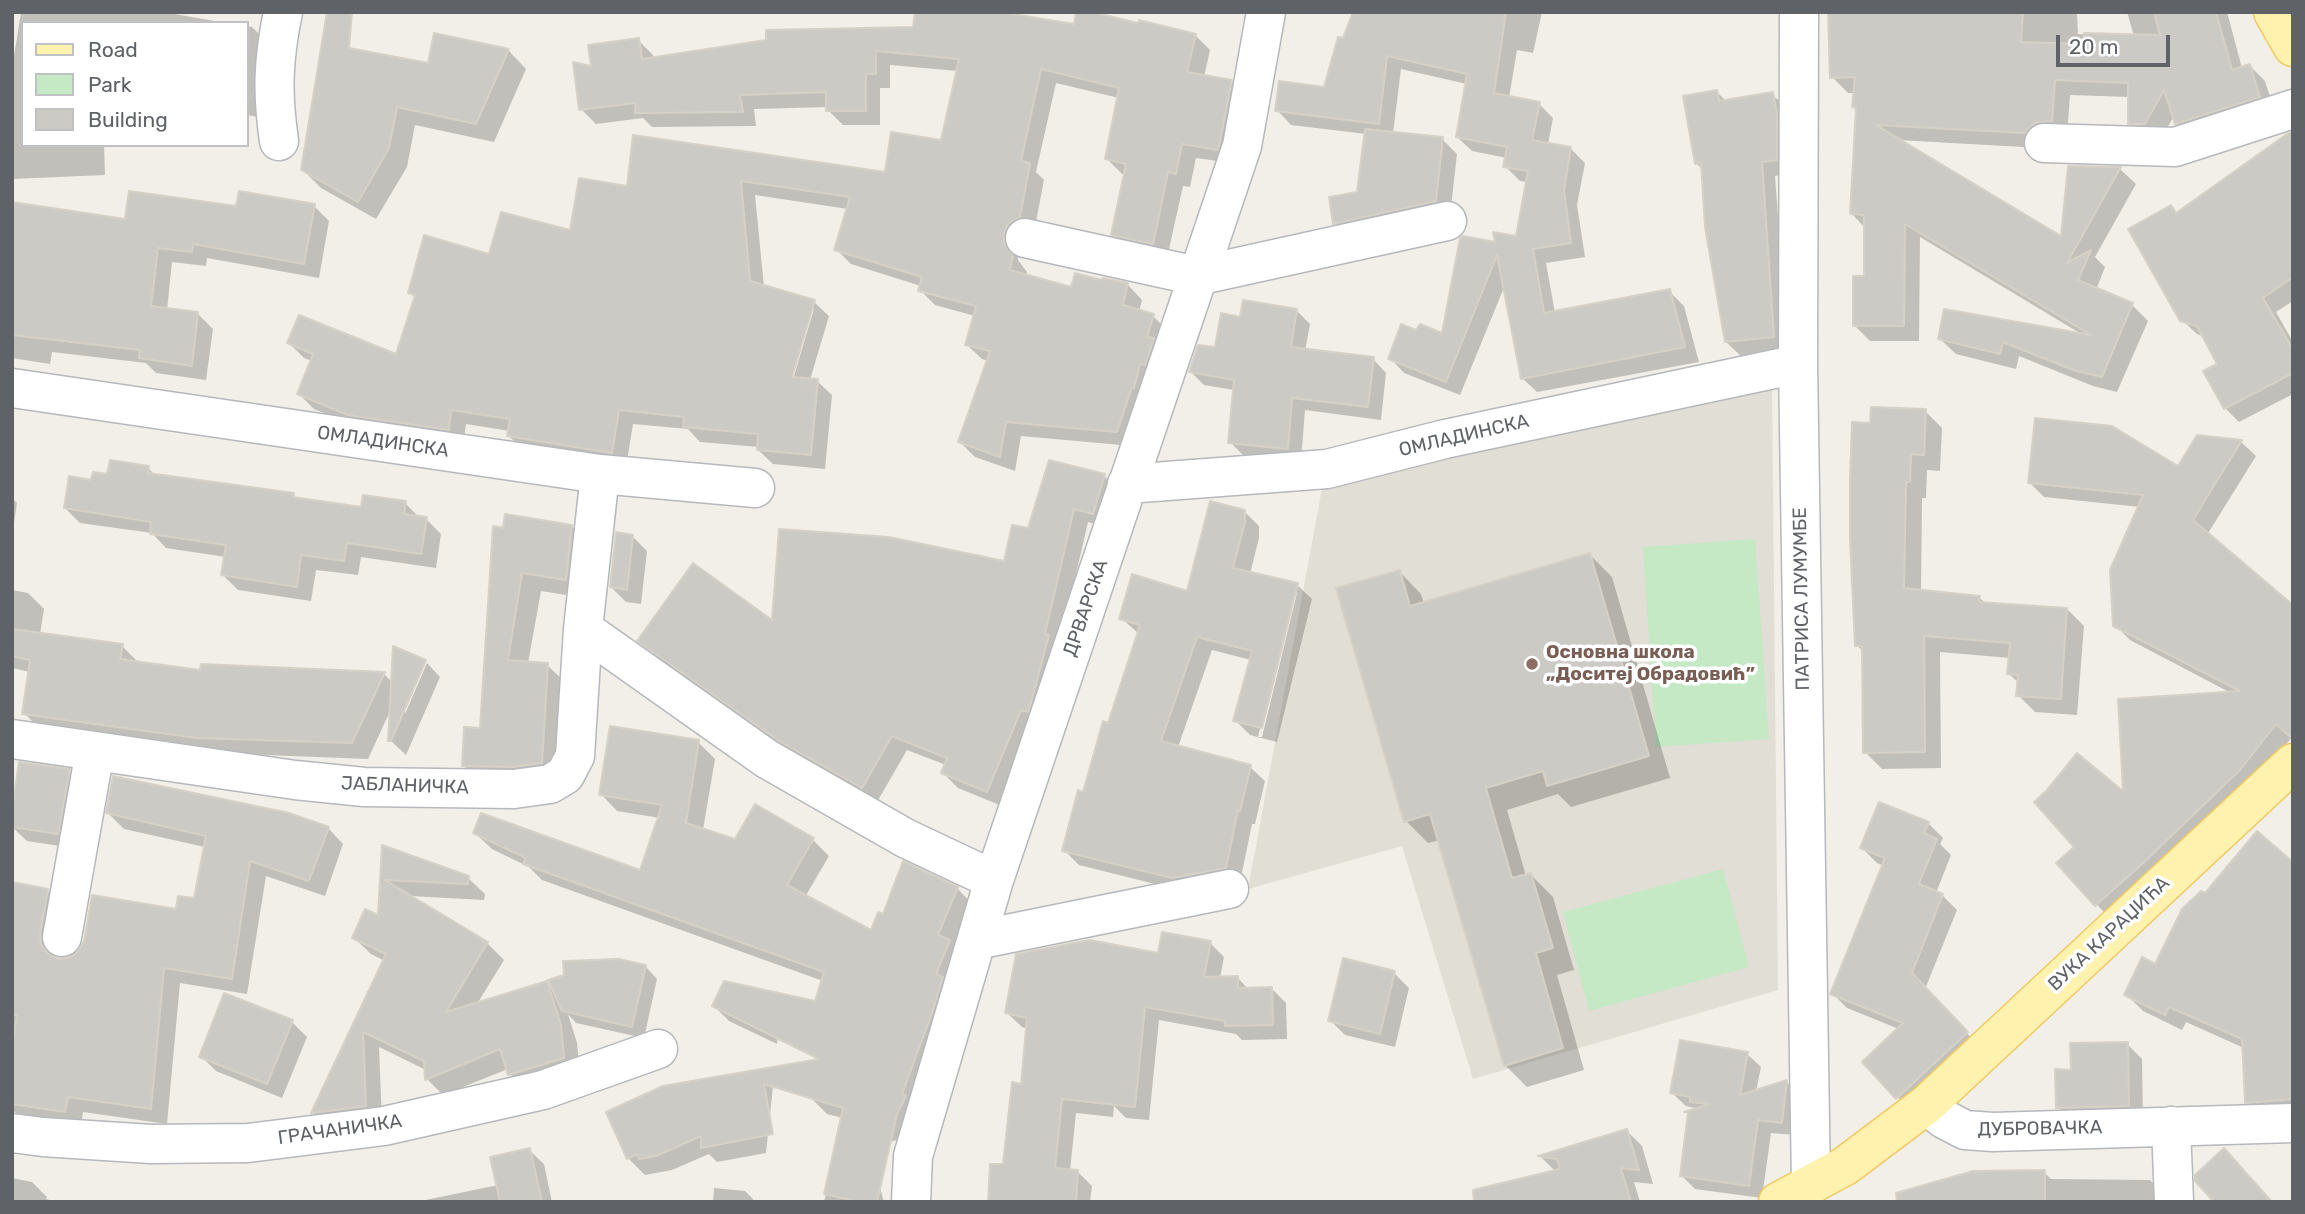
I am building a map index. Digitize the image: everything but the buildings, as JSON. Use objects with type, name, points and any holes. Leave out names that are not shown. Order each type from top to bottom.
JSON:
[{"type":"main road","points":[[2273,12],[2293,47]]},
{"type":"main road","name":"ВУКА КАРАЏИЋА","points":[[1926,1105],[2293,763]]},
{"type":"main road","points":[[1778,1202],[1845,1166],[1926,1105]]},
{"type":"street","points":[[279,141],[274,102],[274,62],[284,12]]},
{"type":"street","name":"ДРВАРСКА","points":[[911,1202],[914,1156],[994,880],[1242,146],[1266,12]]},
{"type":"street","name":"ПАТРИСА ЛУМУМБЕ","points":[[1799,12],[1798,364],[1811,1185]]},
{"type":"street","points":[[2044,142],[2175,147],[2293,109]]},
{"type":"street","points":[[1025,238],[1197,276],[1447,221]]},
{"type":"street","name":"ОМЛАДИНСКА","points":[[1127,484],[1327,469],[1445,439],[1798,364]]},
{"type":"street","name":"ОМЛАДИНСКА","points":[[12,388],[600,474],[755,488]]},
{"type":"street","name":"ЈАБЛАНИЧКА","points":[[12,739],[295,779],[364,786],[514,789],[550,784],[565,775],[575,756],[583,628],[600,474]]},
{"type":"street","points":[[583,628],[766,758],[905,838],[994,880]]},
{"type":"street","points":[[62,937],[96,751]]},
{"type":"street","points":[[977,940],[1229,889]]},
{"type":"street","name":"ГРАЧАНИЧКА","points":[[12,1133],[43,1138],[150,1144],[248,1143],[384,1126],[543,1090],[657,1049]]},
{"type":"street","name":"ДУБРОВАЧКА","points":[[1926,1105],[1965,1130],[1993,1132],[2293,1123]]},
{"type":"street","points":[[2171,1126],[2174,1202]]},
{"type":"shaded area","name":"Основна школа „Доситеј Обрадовић”","points":[[1772,390],[1778,990],[1473,1079],[1402,846],[1248,889],[1323,483]]},
{"type":"green space","points":[[1755,539],[1769,739],[1656,747],[1643,547]]},
{"type":"green space","points":[[1723,869],[1749,967],[1589,1011],[1563,912]]},
{"type":"place","name":"Основна школа „Доситеј Обрадовић”","points":[[1532,664]]}]
